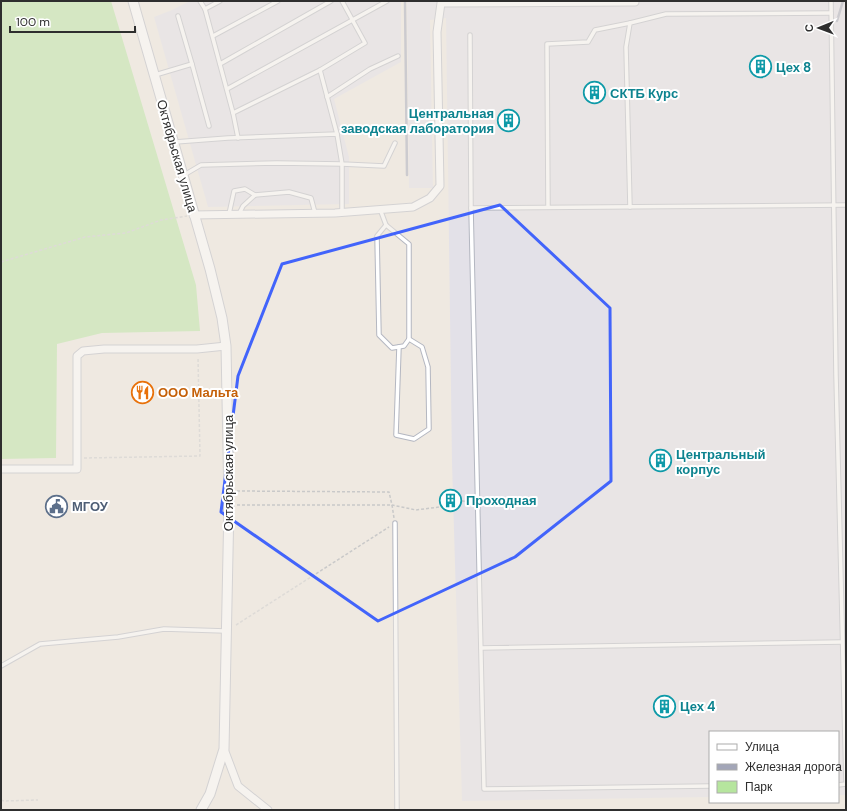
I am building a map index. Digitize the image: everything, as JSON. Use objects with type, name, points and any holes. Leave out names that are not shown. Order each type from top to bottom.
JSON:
[{"type":"main road","name":"Октябрьская улица","points":[[133,1],[193,215],[210,269],[222,318],[226,346],[229,504],[224,749],[210,794],[201,810]]},
{"type":"street","points":[[193,215],[315,213],[413,207],[430,198],[440,186],[437,32],[441,3],[636,2]]},
{"type":"street","points":[[1,469],[77,469],[77,356],[84,351],[104,349],[197,349],[226,346]]},
{"type":"street","points":[[224,749],[238,786],[268,810]]},
{"type":"lane","points":[[200,1],[205,9],[213,36],[238,138]]},
{"type":"lane","points":[[205,9],[220,1]]},
{"type":"lane","points":[[213,36],[278,1]]},
{"type":"lane","points":[[220,64],[331,1]]},
{"type":"lane","points":[[233,113],[320,70],[365,43],[342,1]]},
{"type":"lane","points":[[227,89],[387,1]]},
{"type":"lane","points":[[831,1],[836,375],[846,783]]},
{"type":"lane","points":[[548,207],[547,44],[588,42],[595,30],[666,14],[831,13]]},
{"type":"lane","points":[[178,16],[209,126]]},
{"type":"lane","points":[[630,23],[626,47],[630,207]]},
{"type":"lane","points":[[470,35],[471,208],[484,789],[709,786]]},
{"type":"lane","points":[[327,97],[370,69],[398,56]]},
{"type":"lane","points":[[154,76],[192,64]]},
{"type":"lane","points":[[320,70],[337,134],[342,164],[342,212]]},
{"type":"lane","points":[[173,142],[337,134]]},
{"type":"lane","points":[[183,176],[201,164],[277,163],[384,166],[395,143]]},
{"type":"lane","points":[[230,214],[234,191],[245,189],[255,195]]},
{"type":"lane","points":[[239,214],[242,206],[255,195],[289,192],[311,198],[315,213]]},
{"type":"lane","points":[[471,208],[846,205]]},
{"type":"lane","points":[[380,210],[386,225],[408,244],[409,339],[404,346],[392,348],[379,335],[377,236],[386,225]]},
{"type":"lane","points":[[400,347],[396,435],[414,439],[429,429],[428,367],[422,346],[409,339]]},
{"type":"lane","points":[[395,523],[397,810]]},
{"type":"lane","points":[[1,666],[40,644],[118,637],[164,629],[226,631]]},
{"type":"lane","points":[[481,648],[842,642]]},
{"type":"path","points":[[1,262],[85,237],[126,233],[161,220],[193,215]]},
{"type":"path","points":[[77,461],[200,456],[197,349]]},
{"type":"path","points":[[226,631],[395,523],[389,492],[229,491]]},
{"type":"path","points":[[229,504],[392,505],[416,510],[439,507]]},
{"type":"path","points":[[1,800],[38,800]]},
{"type":"highlighted area","points":[[500,205],[610,308],[611,481],[515,557],[378,621],[221,512],[238,376],[282,264]]},
{"type":"shaded area","points":[[190,1],[401,1],[401,62],[334,99],[349,157],[349,204],[208,207],[154,17]]},
{"type":"shaded area","points":[[407,1],[846,1],[846,795],[839,795],[839,731],[709,731],[709,797],[462,801],[452,462],[446,18],[430,20],[433,188],[409,188]]},
{"type":"green space","points":[[1,1],[111,1],[196,285],[200,331],[102,333],[57,344],[56,458],[1,459]]},
{"type":"railway","points":[[405,1],[407,175]]},
{"type":"railway","points":[[837,21],[843,1]]},
{"type":"place","name":"Цех 8","points":[[760,67]]},
{"type":"place","name":"СКТБ Курс","points":[[594,93]]},
{"type":"place","name":"Центральная заводская лаборатория","points":[[509,120]]},
{"type":"place","name":"ООО Мальта","points":[[142,392]]},
{"type":"place","name":"Центральный корпус","points":[[660,461]]},
{"type":"place","name":"Проходная","points":[[451,500]]},
{"type":"place","name":"МГОУ","points":[[56,506]]},
{"type":"place","name":"Цех 4","points":[[665,706]]}]
